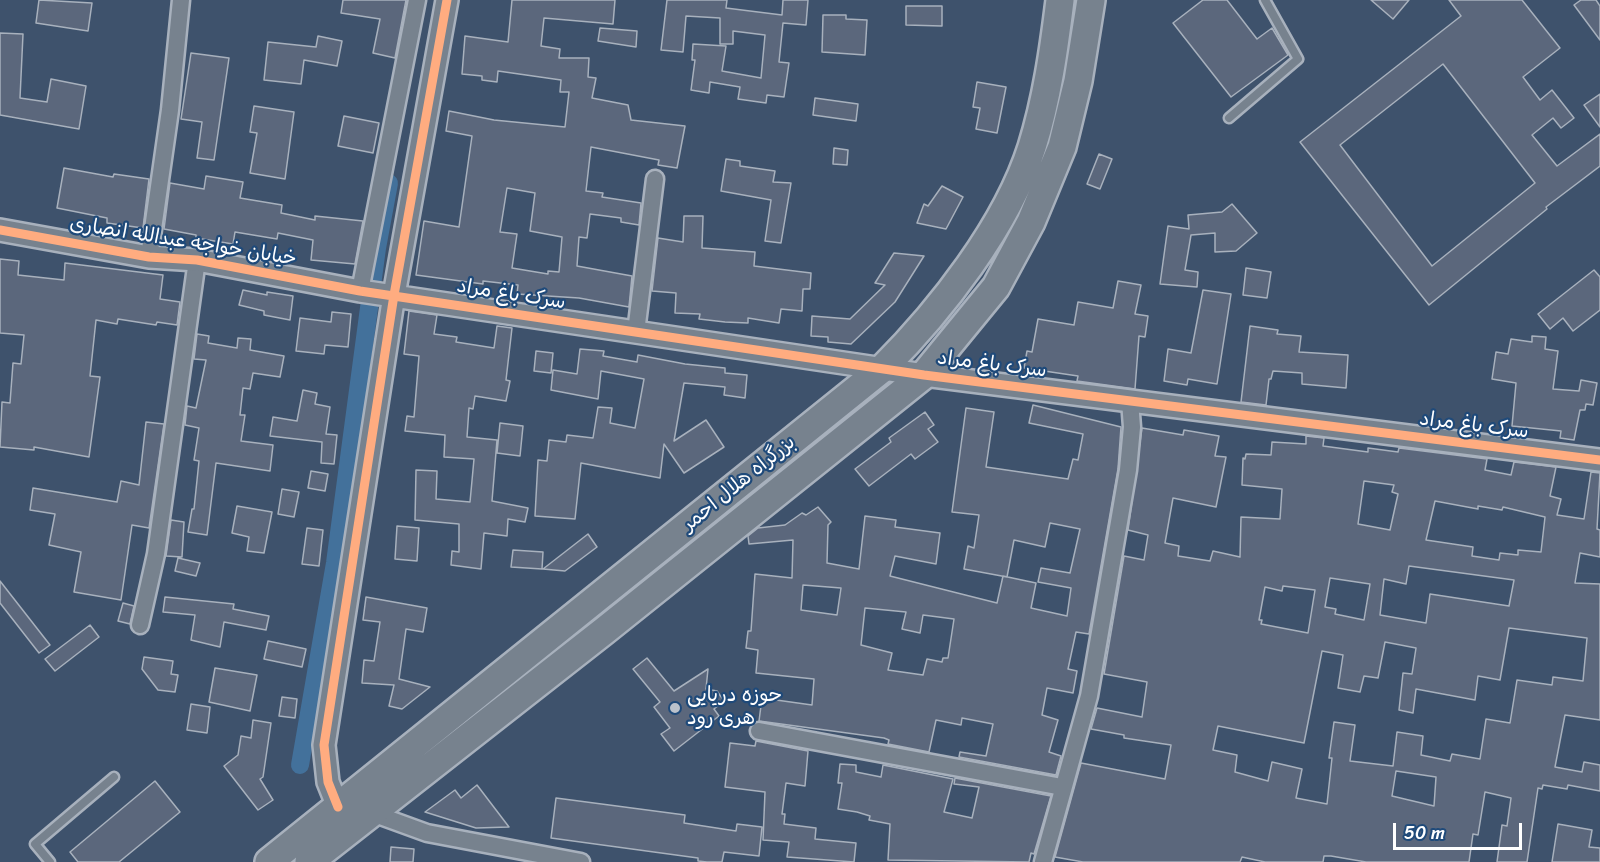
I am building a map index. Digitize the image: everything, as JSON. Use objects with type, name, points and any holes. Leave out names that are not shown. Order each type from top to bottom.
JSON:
[{"type":"highway","name":"بزرگراه هلال احمر","points":[[269,862],[883,368],[921,330],[966,269],[1006,208],[1032,148],[1052,65],[1060,0]]},
{"type":"highway","name":"بزرگراه هلال احمر","points":[[309,862],[924,375],[996,287],[1031,222],[1062,147],[1078,81],[1091,0]]},
{"type":"street","points":[[150,257],[170,110],[181,0]]},
{"type":"street","points":[[360,291],[417,0]]},
{"type":"street","points":[[338,807],[328,782],[324,745],[387,294],[447,0]]},
{"type":"street","points":[[636,332],[655,179]]},
{"type":"street","name":"خیابان خواجه عبدالله انصاری","points":[[0,230],[150,257],[197,260],[360,291],[387,294]]},
{"type":"street","points":[[140,625],[156,554],[197,260]]},
{"type":"street","name":"سرک باغ مراد","points":[[387,294],[924,375],[1600,460]]},
{"type":"street","points":[[1043,862],[1089,696],[1128,470],[1132,427],[1130,401]]},
{"type":"street","points":[[759,731],[1062,787]]},
{"type":"street","points":[[372,813],[427,833],[581,862]]},
{"type":"lane","points":[[1229,118],[1299,59],[1265,0]]},
{"type":"lane","points":[[50,862],[35,844],[114,777]]},
{"type":"building","points":[[39,0],[92,3],[88,31],[36,23]]},
{"type":"building","points":[[343,0],[406,0],[395,58],[373,53],[380,19],[341,13]]},
{"type":"building","points":[[512,0],[615,0],[613,24],[544,18],[541,46],[560,49],[559,58],[589,58],[588,77],[596,78],[592,98],[628,105],[631,120],[685,126],[677,168],[658,165],[659,160],[591,147],[586,191],[603,193],[602,197],[641,203],[639,225],[621,222],[621,218],[590,214],[587,238],[579,237],[577,266],[632,276],[629,307],[579,298],[517,294],[518,285],[483,281],[483,284],[416,275],[424,221],[459,227],[472,136],[446,131],[449,111],[494,120],[565,127],[569,92],[560,92],[561,80],[498,71],[497,82],[482,80],[482,76],[462,74],[465,36],[508,42]],"holes":[[[507,188],[535,193],[530,231],[562,237],[559,272],[548,271],[548,274],[512,268],[517,234],[500,232]]]},
{"type":"building","points":[[667,0],[727,0],[726,8],[782,15],[783,0],[808,0],[806,25],[783,23],[779,62],[789,63],[784,97],[767,95],[766,103],[738,99],[740,87],[710,82],[709,93],[691,90],[695,60],[692,60],[693,44],[726,46],[722,71],[761,78],[765,35],[733,31],[733,44],[720,44],[720,18],[686,16],[683,52],[661,50]]},
{"type":"building","points":[[1203,0],[1227,0],[1257,39],[1272,28],[1288,55],[1231,97],[1173,23]]},
{"type":"building","points":[[1371,0],[1409,0],[1393,19]]},
{"type":"building","points":[[1449,0],[1522,0],[1560,48],[1523,77],[1540,100],[1552,90],[1574,118],[1561,128],[1553,118],[1532,135],[1557,166],[1600,134],[1600,166],[1546,207],[1547,209],[1429,305],[1300,142],[1461,16]],"holes":[[[1443,64],[1535,183],[1432,266],[1340,145]]]},
{"type":"building","points":[[1581,0],[1596,0],[1600,6],[1600,40],[1574,5]]},
{"type":"building","points":[[906,6],[942,6],[942,26],[906,25]]},
{"type":"building","points":[[823,15],[846,15],[846,19],[867,20],[865,55],[822,52]]},
{"type":"building","points":[[600,28],[637,31],[636,47],[598,41]]},
{"type":"building","points":[[0,33],[23,34],[20,98],[47,102],[51,79],[86,86],[79,129],[0,115]]},
{"type":"building","points":[[318,36],[342,41],[337,66],[304,60],[301,84],[264,80],[268,42],[316,47]]},
{"type":"building","points":[[191,53],[229,58],[214,160],[197,158],[202,122],[181,119]]},
{"type":"building","points":[[977,82],[1006,87],[997,133],[976,129],[980,108],[973,107]]},
{"type":"building","points":[[1600,94],[1600,127],[1584,105]]},
{"type":"building","points":[[815,98],[858,104],[856,121],[813,115]]},
{"type":"building","points":[[254,106],[294,112],[285,179],[250,173],[257,133],[250,132]]},
{"type":"building","points":[[344,116],[379,123],[373,153],[338,146]]},
{"type":"building","points":[[834,148],[848,150],[847,165],[833,164]]},
{"type":"building","points":[[1099,154],[1112,159],[1100,189],[1087,184]]},
{"type":"building","points":[[726,159],[740,161],[740,166],[775,171],[773,182],[791,183],[781,243],[765,241],[771,200],[721,191]]},
{"type":"building","points":[[64,168],[113,177],[114,174],[149,179],[143,228],[107,223],[107,218],[57,208]]},
{"type":"building","points":[[206,176],[243,182],[240,198],[282,205],[281,213],[315,220],[315,216],[363,221],[355,264],[311,260],[313,240],[278,233],[277,239],[235,232],[233,244],[196,238],[196,235],[164,229],[170,183],[204,189]]},
{"type":"building","points":[[942,186],[963,197],[946,229],[917,223],[924,204],[928,206]]},
{"type":"building","points":[[1232,204],[1257,233],[1236,251],[1215,252],[1215,233],[1191,235],[1185,270],[1198,272],[1197,287],[1160,284],[1168,226],[1189,229],[1188,215],[1222,212]]},
{"type":"building","points":[[684,216],[703,216],[702,248],[755,252],[754,266],[811,273],[810,289],[803,289],[802,311],[781,309],[779,323],[748,318],[748,323],[725,322],[699,319],[700,314],[675,313],[676,293],[652,291],[658,238],[683,242]]},
{"type":"building","points":[[894,253],[924,256],[895,302],[851,344],[828,342],[828,337],[811,336],[812,316],[850,319],[885,285],[875,283]]},
{"type":"building","points":[[0,259],[19,261],[18,275],[64,280],[65,263],[163,275],[160,299],[180,302],[177,325],[157,322],[156,325],[118,319],[117,324],[96,320],[90,376],[100,377],[89,457],[34,447],[34,450],[0,447],[2,402],[10,403],[13,363],[21,364],[24,335],[0,333]]},
{"type":"building","points":[[1246,268],[1271,272],[1267,298],[1243,295]]},
{"type":"building","points":[[1594,270],[1600,277],[1600,310],[1573,331],[1563,318],[1550,329],[1538,314]]},
{"type":"building","points":[[1118,281],[1141,285],[1135,314],[1148,316],[1145,337],[1139,336],[1135,389],[1077,381],[1078,376],[1024,368],[1027,351],[1032,352],[1038,319],[1074,325],[1078,302],[1113,308]]},
{"type":"building","points":[[243,290],[267,295],[267,292],[293,296],[290,320],[264,315],[264,311],[239,305]]},
{"type":"building","points":[[1203,290],[1231,294],[1217,384],[1188,379],[1187,385],[1164,381],[1168,349],[1191,353]]},
{"type":"building","points":[[409,311],[437,315],[434,334],[457,337],[456,342],[494,348],[497,326],[512,328],[506,380],[510,381],[506,401],[475,396],[473,409],[469,408],[467,437],[497,440],[492,501],[528,508],[525,522],[508,519],[507,536],[484,533],[481,569],[451,565],[452,551],[459,552],[459,524],[415,520],[416,470],[437,471],[436,499],[470,502],[474,459],[444,457],[445,435],[405,431],[407,416],[414,417],[419,356],[404,354]]},
{"type":"building","points":[[332,312],[351,314],[348,347],[325,345],[324,354],[296,351],[300,318],[331,322]]},
{"type":"building","points":[[1250,326],[1278,330],[1277,334],[1301,336],[1299,352],[1348,355],[1346,388],[1302,384],[1302,373],[1273,371],[1269,379],[1266,405],[1241,402]]},
{"type":"building","points":[[197,334],[209,336],[208,343],[237,348],[238,338],[251,339],[250,350],[284,356],[280,377],[253,373],[250,389],[243,388],[240,415],[245,415],[241,441],[273,445],[270,471],[216,463],[207,535],[188,532],[192,509],[194,509],[199,461],[194,460],[199,428],[185,425],[187,406],[196,408],[206,360],[194,359]]},
{"type":"building","points":[[1532,336],[1546,337],[1545,349],[1558,351],[1553,389],[1579,391],[1581,380],[1597,383],[1593,405],[1586,404],[1585,410],[1580,410],[1574,440],[1560,438],[1561,431],[1512,426],[1516,383],[1492,379],[1496,352],[1508,354],[1511,339],[1532,342]]},
{"type":"building","points":[[580,349],[604,351],[603,356],[637,362],[638,355],[685,364],[725,368],[725,373],[747,375],[745,398],[724,395],[725,387],[684,383],[674,441],[706,420],[724,447],[684,473],[664,444],[660,478],[581,463],[575,519],[535,516],[538,460],[547,461],[549,440],[566,442],[567,435],[593,438],[598,407],[612,408],[610,423],[635,428],[644,379],[601,371],[598,399],[551,390],[553,370],[577,374]]},
{"type":"building","points":[[536,351],[553,353],[551,373],[534,371]]},
{"type":"building","points":[[303,390],[317,393],[315,404],[330,407],[326,434],[337,435],[334,464],[321,463],[322,442],[270,436],[273,417],[297,421]]},
{"type":"building","points":[[1033,405],[1121,427],[1118,469],[1089,634],[1076,632],[1068,669],[1077,671],[1073,693],[1047,688],[1042,715],[1058,720],[1049,752],[1061,756],[1056,775],[959,757],[960,752],[986,756],[993,724],[962,718],[961,725],[936,720],[929,752],[888,744],[889,740],[884,738],[759,721],[762,698],[812,705],[814,679],[756,673],[758,650],[746,648],[748,631],[751,631],[755,574],[792,578],[793,540],[749,544],[748,536],[758,528],[785,525],[802,513],[806,515],[818,507],[831,522],[828,525],[827,563],[859,569],[865,516],[896,520],[895,527],[940,533],[936,564],[895,556],[890,576],[997,603],[1003,576],[964,569],[968,546],[974,548],[979,515],[952,512],[966,408],[994,412],[986,467],[1068,479],[1073,459],[1078,460],[1083,434],[1029,423]],"holes":[[[1050,523],[1080,529],[1070,573],[1041,568],[1038,582],[1071,588],[1067,616],[1031,608],[1036,583],[1007,577],[1014,540],[1045,547]],[[803,585],[841,588],[837,615],[801,610]],[[865,608],[906,612],[902,629],[920,633],[923,615],[954,619],[948,658],[943,658],[942,662],[927,659],[923,675],[888,670],[892,653],[861,645]]]},
{"type":"building","points":[[925,412],[934,425],[928,429],[938,442],[915,459],[911,454],[869,486],[855,469],[891,442],[889,438]]},
{"type":"building","points":[[146,422],[164,424],[149,528],[132,525],[121,600],[74,592],[81,552],[49,545],[55,514],[30,510],[33,488],[117,502],[121,481],[139,485]]},
{"type":"building","points":[[500,423],[523,426],[520,456],[497,453]]},
{"type":"building","points":[[1142,428],[1183,435],[1184,430],[1219,436],[1215,456],[1226,457],[1216,507],[1173,498],[1165,543],[1179,546],[1178,556],[1210,561],[1213,551],[1240,557],[1241,517],[1280,519],[1282,489],[1242,485],[1243,458],[1245,459],[1246,454],[1271,455],[1272,442],[1306,444],[1306,436],[1324,438],[1323,446],[1368,452],[1368,448],[1398,452],[1399,448],[1487,459],[1485,470],[1511,475],[1514,462],[1556,467],[1550,496],[1561,499],[1557,515],[1584,519],[1591,472],[1600,473],[1597,529],[1600,530],[1600,557],[1580,553],[1575,583],[1600,584],[1600,720],[1565,715],[1555,767],[1582,772],[1584,762],[1600,765],[1600,791],[1568,785],[1567,789],[1543,785],[1542,789],[1538,788],[1527,862],[1497,862],[1502,825],[1507,826],[1511,798],[1485,792],[1478,835],[1473,834],[1469,862],[1366,862],[1324,856],[1323,862],[1265,862],[1242,857],[1240,862],[1083,862],[1055,857],[1081,763],[1165,779],[1171,745],[1124,738],[1124,735],[1091,729],[1097,708],[1142,717],[1147,682],[1104,674],[1124,556],[1144,560],[1148,535],[1128,530]],"holes":[[[1364,481],[1394,485],[1392,492],[1398,494],[1390,530],[1358,524]],[[1435,501],[1478,509],[1478,506],[1502,510],[1503,507],[1545,517],[1541,552],[1518,550],[1518,555],[1500,553],[1499,560],[1472,556],[1473,547],[1426,540]],[[1409,566],[1514,580],[1509,606],[1430,594],[1426,623],[1380,615],[1384,579],[1406,584]],[[1330,578],[1370,584],[1364,620],[1335,614],[1336,609],[1325,607]],[[1283,586],[1315,590],[1308,633],[1261,624],[1262,620],[1259,620],[1265,587],[1282,591]],[[1509,628],[1587,638],[1583,681],[1553,677],[1552,685],[1517,680],[1510,723],[1486,719],[1480,759],[1452,754],[1450,761],[1421,755],[1423,736],[1397,732],[1393,766],[1350,761],[1355,725],[1334,722],[1329,758],[1332,758],[1327,804],[1296,798],[1302,769],[1272,762],[1268,781],[1235,772],[1237,755],[1213,750],[1218,726],[1304,743],[1322,651],[1343,655],[1338,688],[1360,692],[1364,676],[1378,678],[1385,642],[1416,648],[1412,674],[1403,673],[1399,710],[1413,713],[1416,689],[1475,700],[1478,676],[1500,680]],[[1396,771],[1436,777],[1434,806],[1392,796]]]},
{"type":"building","points":[[311,471],[328,474],[325,491],[308,488]]},
{"type":"building","points":[[282,489],[299,492],[294,517],[278,514]]},
{"type":"building","points":[[237,506],[272,512],[264,553],[247,551],[249,537],[232,533]]},
{"type":"building","points":[[171,520],[184,522],[182,557],[166,556]]},
{"type":"building","points":[[397,526],[419,528],[417,561],[395,559]]},
{"type":"building","points":[[307,528],[323,530],[319,566],[302,564]]},
{"type":"building","points":[[588,534],[597,547],[565,571],[543,569]]},
{"type":"building","points":[[513,550],[543,552],[542,569],[511,567]]},
{"type":"building","points":[[178,558],[200,563],[196,576],[175,571]]},
{"type":"building","points":[[0,581],[50,645],[39,653],[0,603]]},
{"type":"building","points":[[165,597],[234,604],[233,609],[269,616],[266,630],[224,622],[220,647],[191,640],[195,615],[163,612]]},
{"type":"building","points":[[366,597],[427,608],[423,632],[406,629],[399,679],[430,687],[402,709],[389,706],[394,685],[362,683],[364,660],[374,661],[380,622],[363,620]]},
{"type":"building","points":[[123,603],[134,606],[130,624],[118,621]]},
{"type":"building","points":[[90,625],[99,637],[55,671],[45,659]]},
{"type":"building","points":[[268,641],[306,649],[302,667],[264,659]]},
{"type":"building","points":[[144,657],[173,661],[171,674],[178,675],[175,692],[158,690],[142,669]]},
{"type":"building","points":[[647,658],[674,691],[708,669],[706,689],[717,691],[724,701],[714,709],[719,716],[674,751],[661,734],[670,728],[654,707],[660,702],[633,669]]},
{"type":"building","points":[[215,668],[257,675],[250,711],[209,702]]},
{"type":"building","points":[[282,697],[297,699],[295,718],[279,716]]},
{"type":"building","points":[[191,704],[210,707],[207,733],[187,730]]},
{"type":"building","points":[[253,720],[271,723],[263,777],[260,779],[273,800],[258,810],[224,766],[238,755],[241,736],[251,738]]},
{"type":"building","points":[[756,741],[808,751],[805,786],[786,783],[782,814],[785,814],[784,824],[816,828],[815,839],[856,843],[854,862],[787,857],[789,842],[763,840],[765,792],[725,787],[730,743],[755,746]]},
{"type":"building","points":[[840,764],[856,765],[856,772],[881,777],[883,765],[953,779],[944,812],[972,818],[979,787],[954,784],[955,778],[1051,796],[1034,854],[1031,853],[1029,862],[888,860],[890,824],[869,820],[870,816],[857,812],[838,809],[842,783],[838,783]]},
{"type":"building","points":[[155,781],[180,812],[119,862],[78,862],[70,852]]},
{"type":"building","points":[[477,785],[509,827],[476,828],[425,812],[455,790],[461,798]]},
{"type":"building","points":[[556,798],[685,815],[684,823],[736,831],[737,824],[762,827],[759,856],[724,852],[722,862],[707,862],[698,861],[698,858],[551,838]]},
{"type":"building","points":[[1558,824],[1592,830],[1589,847],[1600,848],[1600,862],[1552,862]]},
{"type":"building","points":[[391,847],[414,849],[413,862],[390,862]]},
{"type":"waterway","points":[[300,765],[335,563],[377,248],[389,183]]},
{"type":"cycle path","points":[[338,807],[328,782],[324,745],[394,295],[447,0]]},
{"type":"cycle path","points":[[0,230],[149,257],[197,260],[360,291],[924,375],[1600,460]]},
{"type":"place","name":"حوزه دریایی هری رود","points":[[675,708]]}]
